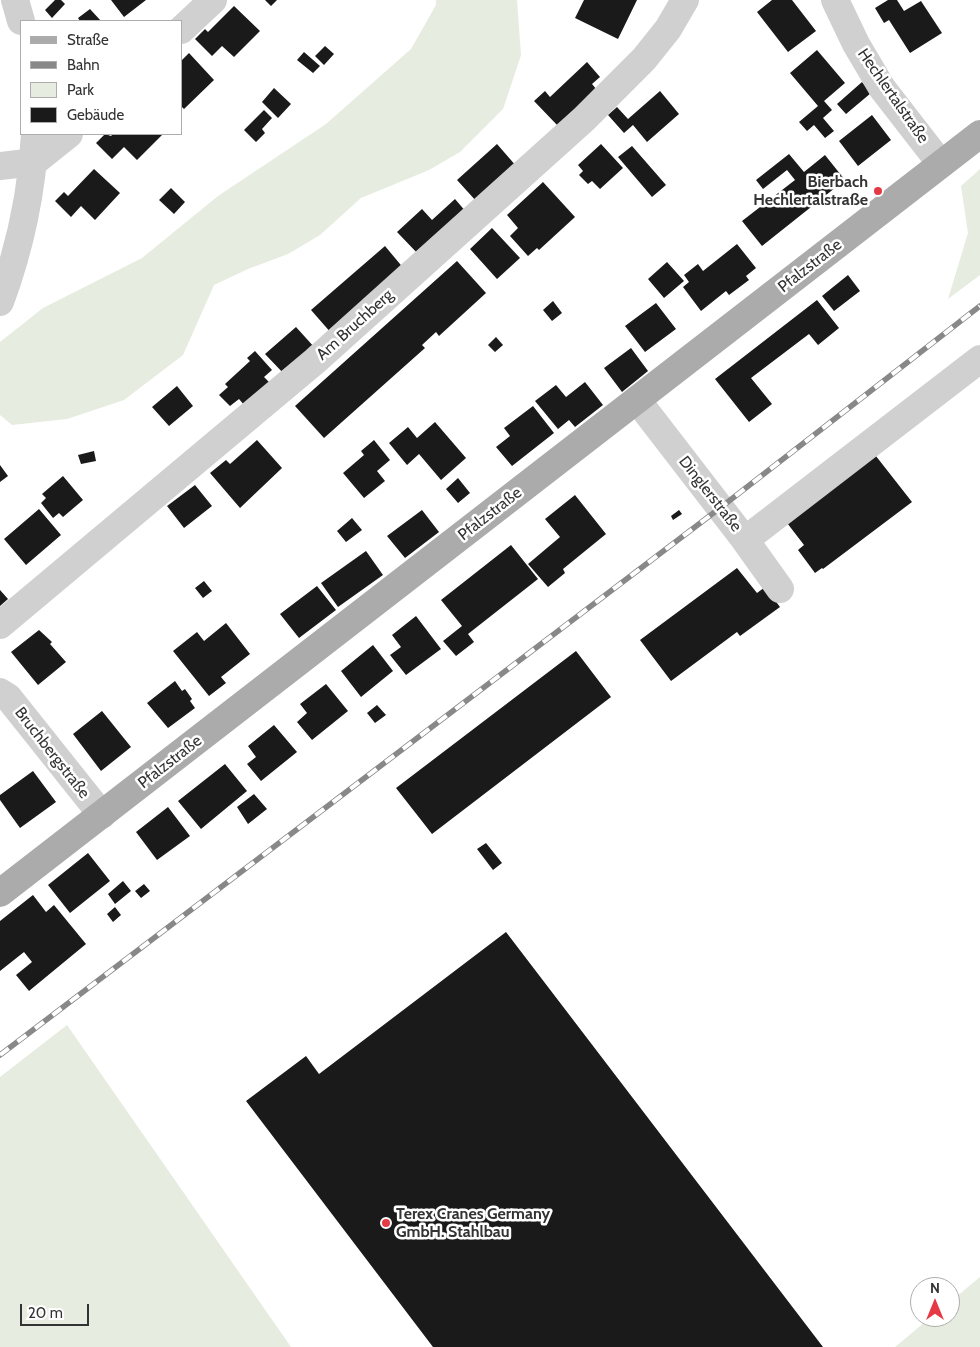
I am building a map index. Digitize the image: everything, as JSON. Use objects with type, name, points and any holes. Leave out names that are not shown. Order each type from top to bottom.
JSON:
[{"type":"main road","name":"Pfalzstraße","points":[[0,893],[980,134]]},
{"type":"street","points":[[15,0],[22,20]]},
{"type":"street","points":[[182,29],[213,0]]},
{"type":"street","name":"Am Bruchberg","points":[[0,625],[315,361],[584,119],[644,59],[668,29],[685,0]]},
{"type":"street","name":"Hechlertalstraße","points":[[834,0],[856,44],[882,88],[941,164]]},
{"type":"street","points":[[0,302],[15,258],[25,216],[34,162],[36,135]]},
{"type":"street","points":[[0,166],[34,162],[68,135]]},
{"type":"street","points":[[746,540],[980,359]]},
{"type":"street","name":"Dinglerstraße","points":[[637,400],[746,540],[780,589]]},
{"type":"street","name":"Bruchbergstraße","points":[[0,692],[8,697],[102,815]]},
{"type":"green space","points":[[436,0],[517,0],[521,55],[503,109],[460,152],[429,170],[361,198],[320,235],[288,254],[248,269],[214,285],[183,355],[124,400],[67,419],[12,425],[0,415],[0,342],[43,308],[142,258],[218,196],[326,124],[411,49],[436,5]]},
{"type":"green space","points":[[980,169],[980,275],[948,299],[968,233],[961,186]]},
{"type":"green space","points":[[67,1025],[291,1347],[0,1347],[0,1077]]},
{"type":"green space","points":[[980,1277],[980,1347],[895,1347],[919,1327],[960,1327],[960,1294]]},
{"type":"building","points":[[55,0],[61,0],[65,4],[52,18],[45,10]]},
{"type":"building","points":[[111,0],[146,0],[124,17]]},
{"type":"building","points":[[265,0],[277,0],[271,6]]},
{"type":"building","points":[[584,0],[637,0],[618,39],[575,18]]},
{"type":"building","points":[[772,0],[792,0],[816,31],[788,52],[757,12]]},
{"type":"building","points":[[888,0],[897,0],[904,11],[921,1],[942,33],[910,53],[889,20],[884,23],[875,8]]},
{"type":"building","points":[[234,6],[260,31],[234,57],[222,46],[212,56],[195,39],[205,29],[208,32]]},
{"type":"building","points":[[90,9],[100,20],[79,20],[78,18]]},
{"type":"building","points":[[325,46],[334,54],[324,65],[315,56]]},
{"type":"building","points":[[817,50],[845,83],[824,101],[832,110],[823,118],[834,131],[825,138],[814,125],[807,131],[799,122],[818,106],[790,73]]},
{"type":"building","points":[[304,52],[320,66],[313,73],[297,60]]},
{"type":"building","points":[[189,53],[214,80],[184,109],[182,107],[182,60]]},
{"type":"building","points":[[587,62],[600,77],[592,84],[597,90],[558,126],[534,101],[545,91],[550,97]]},
{"type":"building","points":[[862,82],[871,93],[846,114],[837,104]]},
{"type":"building","points":[[274,88],[291,104],[278,118],[262,102]]},
{"type":"building","points":[[660,91],[679,114],[647,142],[633,125],[624,133],[608,115],[617,107],[628,119]]},
{"type":"building","points":[[264,110],[272,118],[262,129],[265,133],[256,142],[244,130]]},
{"type":"building","points":[[872,115],[891,140],[858,166],[839,141]]},
{"type":"building","points":[[104,135],[162,135],[137,160],[124,147],[112,159],[96,143]]},
{"type":"building","points":[[497,144],[517,167],[477,202],[457,180]]},
{"type":"building","points":[[601,144],[623,168],[600,189],[592,181],[588,184],[579,175],[583,171],[578,165]]},
{"type":"building","points":[[632,146],[666,185],[652,197],[618,157]]},
{"type":"building","points":[[789,154],[804,172],[825,155],[845,180],[762,246],[742,221],[795,180],[787,170],[763,189],[756,180]]},
{"type":"building","points":[[94,169],[120,193],[95,220],[81,206],[71,217],[55,201],[64,192],[68,196]]},
{"type":"building","points":[[543,182],[575,217],[539,250],[537,248],[528,256],[510,236],[518,228],[507,215]]},
{"type":"building","points":[[171,188],[185,202],[174,214],[159,200]]},
{"type":"building","points":[[455,199],[467,213],[420,256],[397,232],[422,209],[432,220]]},
{"type":"building","points":[[492,228],[520,258],[497,279],[470,249]]},
{"type":"building","points":[[737,244],[756,268],[746,276],[749,280],[729,295],[726,291],[701,311],[683,287],[689,282],[684,275],[698,264],[703,271]]},
{"type":"building","points":[[385,246],[405,270],[332,334],[311,310]]},
{"type":"building","points":[[457,261],[486,293],[439,336],[436,332],[422,345],[425,348],[324,438],[295,406]]},
{"type":"building","points":[[667,262],[684,281],[664,298],[648,279]]},
{"type":"building","points":[[848,275],[860,291],[834,311],[822,296]]},
{"type":"building","points":[[817,300],[839,328],[818,345],[809,334],[751,378],[772,404],[749,422],[715,379]]},
{"type":"building","points":[[553,301],[562,313],[552,321],[543,310]]},
{"type":"building","points":[[656,303],[676,329],[645,352],[625,326]]},
{"type":"building","points":[[296,327],[315,348],[285,375],[265,354]]},
{"type":"building","points":[[496,337],[503,345],[495,352],[488,345]]},
{"type":"building","points":[[631,348],[648,371],[622,392],[604,368]]},
{"type":"building","points":[[255,351],[272,370],[264,377],[270,383],[245,406],[239,399],[230,406],[219,395],[228,387],[225,384],[250,361],[247,358]]},
{"type":"building","points":[[585,382],[603,405],[575,427],[569,420],[558,429],[535,401],[556,385],[566,397]]},
{"type":"building","points":[[177,386],[193,406],[169,426],[152,407]]},
{"type":"building","points":[[533,406],[554,433],[512,466],[496,447],[510,436],[504,428]]},
{"type":"building","points":[[435,422],[466,458],[441,480],[419,454],[407,465],[389,443],[408,427],[417,438]]},
{"type":"building","points":[[257,440],[282,468],[240,508],[210,473],[226,460],[230,464]]},
{"type":"building","points":[[374,440],[390,460],[377,471],[385,481],[364,498],[343,473],[364,455],[361,451]]},
{"type":"building","points":[[94,451],[96,461],[81,464],[78,455]]},
{"type":"building","points":[[872,451],[912,502],[815,573],[798,550],[804,545],[784,519]]},
{"type":"building","points":[[0,465],[8,476],[0,482]]},
{"type":"building","points":[[63,476],[83,500],[63,517],[59,513],[53,518],[41,503],[46,498],[42,494]]},
{"type":"building","points":[[458,478],[470,493],[458,503],[446,489]]},
{"type":"building","points":[[195,485],[212,506],[184,528],[167,506]]},
{"type":"building","points":[[575,495],[606,534],[563,569],[565,573],[548,587],[528,564],[560,537],[545,519]]},
{"type":"building","points":[[39,509],[61,535],[26,565],[4,539]]},
{"type":"building","points":[[422,510],[439,532],[405,558],[387,536]]},
{"type":"building","points":[[679,510],[682,514],[673,520],[671,516]]},
{"type":"building","points":[[352,518],[362,530],[346,542],[337,531]]},
{"type":"building","points":[[511,545],[538,579],[468,634],[474,642],[456,656],[443,641],[462,626],[441,600]]},
{"type":"building","points":[[366,551],[383,575],[338,607],[321,583]]},
{"type":"building","points":[[737,568],[757,593],[765,587],[780,607],[740,636],[737,632],[671,681],[640,640]]},
{"type":"building","points":[[204,581],[212,591],[203,598],[195,588]]},
{"type":"building","points":[[317,586],[336,610],[299,638],[280,614]]},
{"type":"building","points":[[0,590],[8,599],[0,606]]},
{"type":"building","points":[[416,616],[441,649],[406,675],[390,655],[401,647],[392,635]]},
{"type":"building","points":[[226,623],[250,654],[221,677],[226,683],[209,696],[173,651],[197,632],[204,641]]},
{"type":"building","points":[[39,630],[52,642],[50,644],[66,662],[38,685],[11,652]]},
{"type":"building","points":[[373,645],[393,671],[361,697],[341,671]]},
{"type":"building","points":[[576,651],[611,697],[432,834],[396,788]]},
{"type":"building","points":[[175,681],[182,691],[185,689],[192,699],[190,701],[195,708],[168,728],[147,703]]},
{"type":"building","points":[[326,684],[348,711],[312,740],[297,722],[307,713],[300,704]]},
{"type":"building","points":[[377,705],[386,715],[375,723],[367,713]]},
{"type":"building","points":[[102,711],[131,747],[101,771],[73,734]]},
{"type":"building","points":[[274,725],[297,752],[261,781],[247,764],[256,757],[248,746]]},
{"type":"building","points":[[225,764],[247,791],[201,829],[178,801]]},
{"type":"building","points":[[33,771],[56,802],[20,828],[0,800],[0,795]]},
{"type":"building","points":[[254,794],[267,809],[248,824],[237,807]]},
{"type":"building","points":[[168,807],[190,836],[157,860],[136,832]]},
{"type":"building","points":[[486,843],[502,863],[493,870],[477,849]]},
{"type":"building","points":[[88,853],[110,881],[70,913],[48,885]]},
{"type":"building","points":[[123,881],[131,891],[115,904],[108,894]]},
{"type":"building","points":[[144,884],[150,891],[141,898],[135,891]]},
{"type":"building","points":[[33,895],[46,912],[54,905],[86,944],[29,991],[16,975],[32,962],[24,952],[0,971],[0,921]]},
{"type":"building","points":[[115,907],[121,915],[113,922],[107,914]]},
{"type":"building","points":[[506,932],[823,1347],[433,1347],[246,1101],[306,1056],[319,1074]]},
{"type":"railway","points":[[0,1055],[720,508],[980,306]]},
{"type":"place","name":"Bierbach Hechlertalstraße","points":[[878,191]]},
{"type":"place","name":"Terex Cranes Germany GmbH. Stahlbau","points":[[386,1223]]}]
